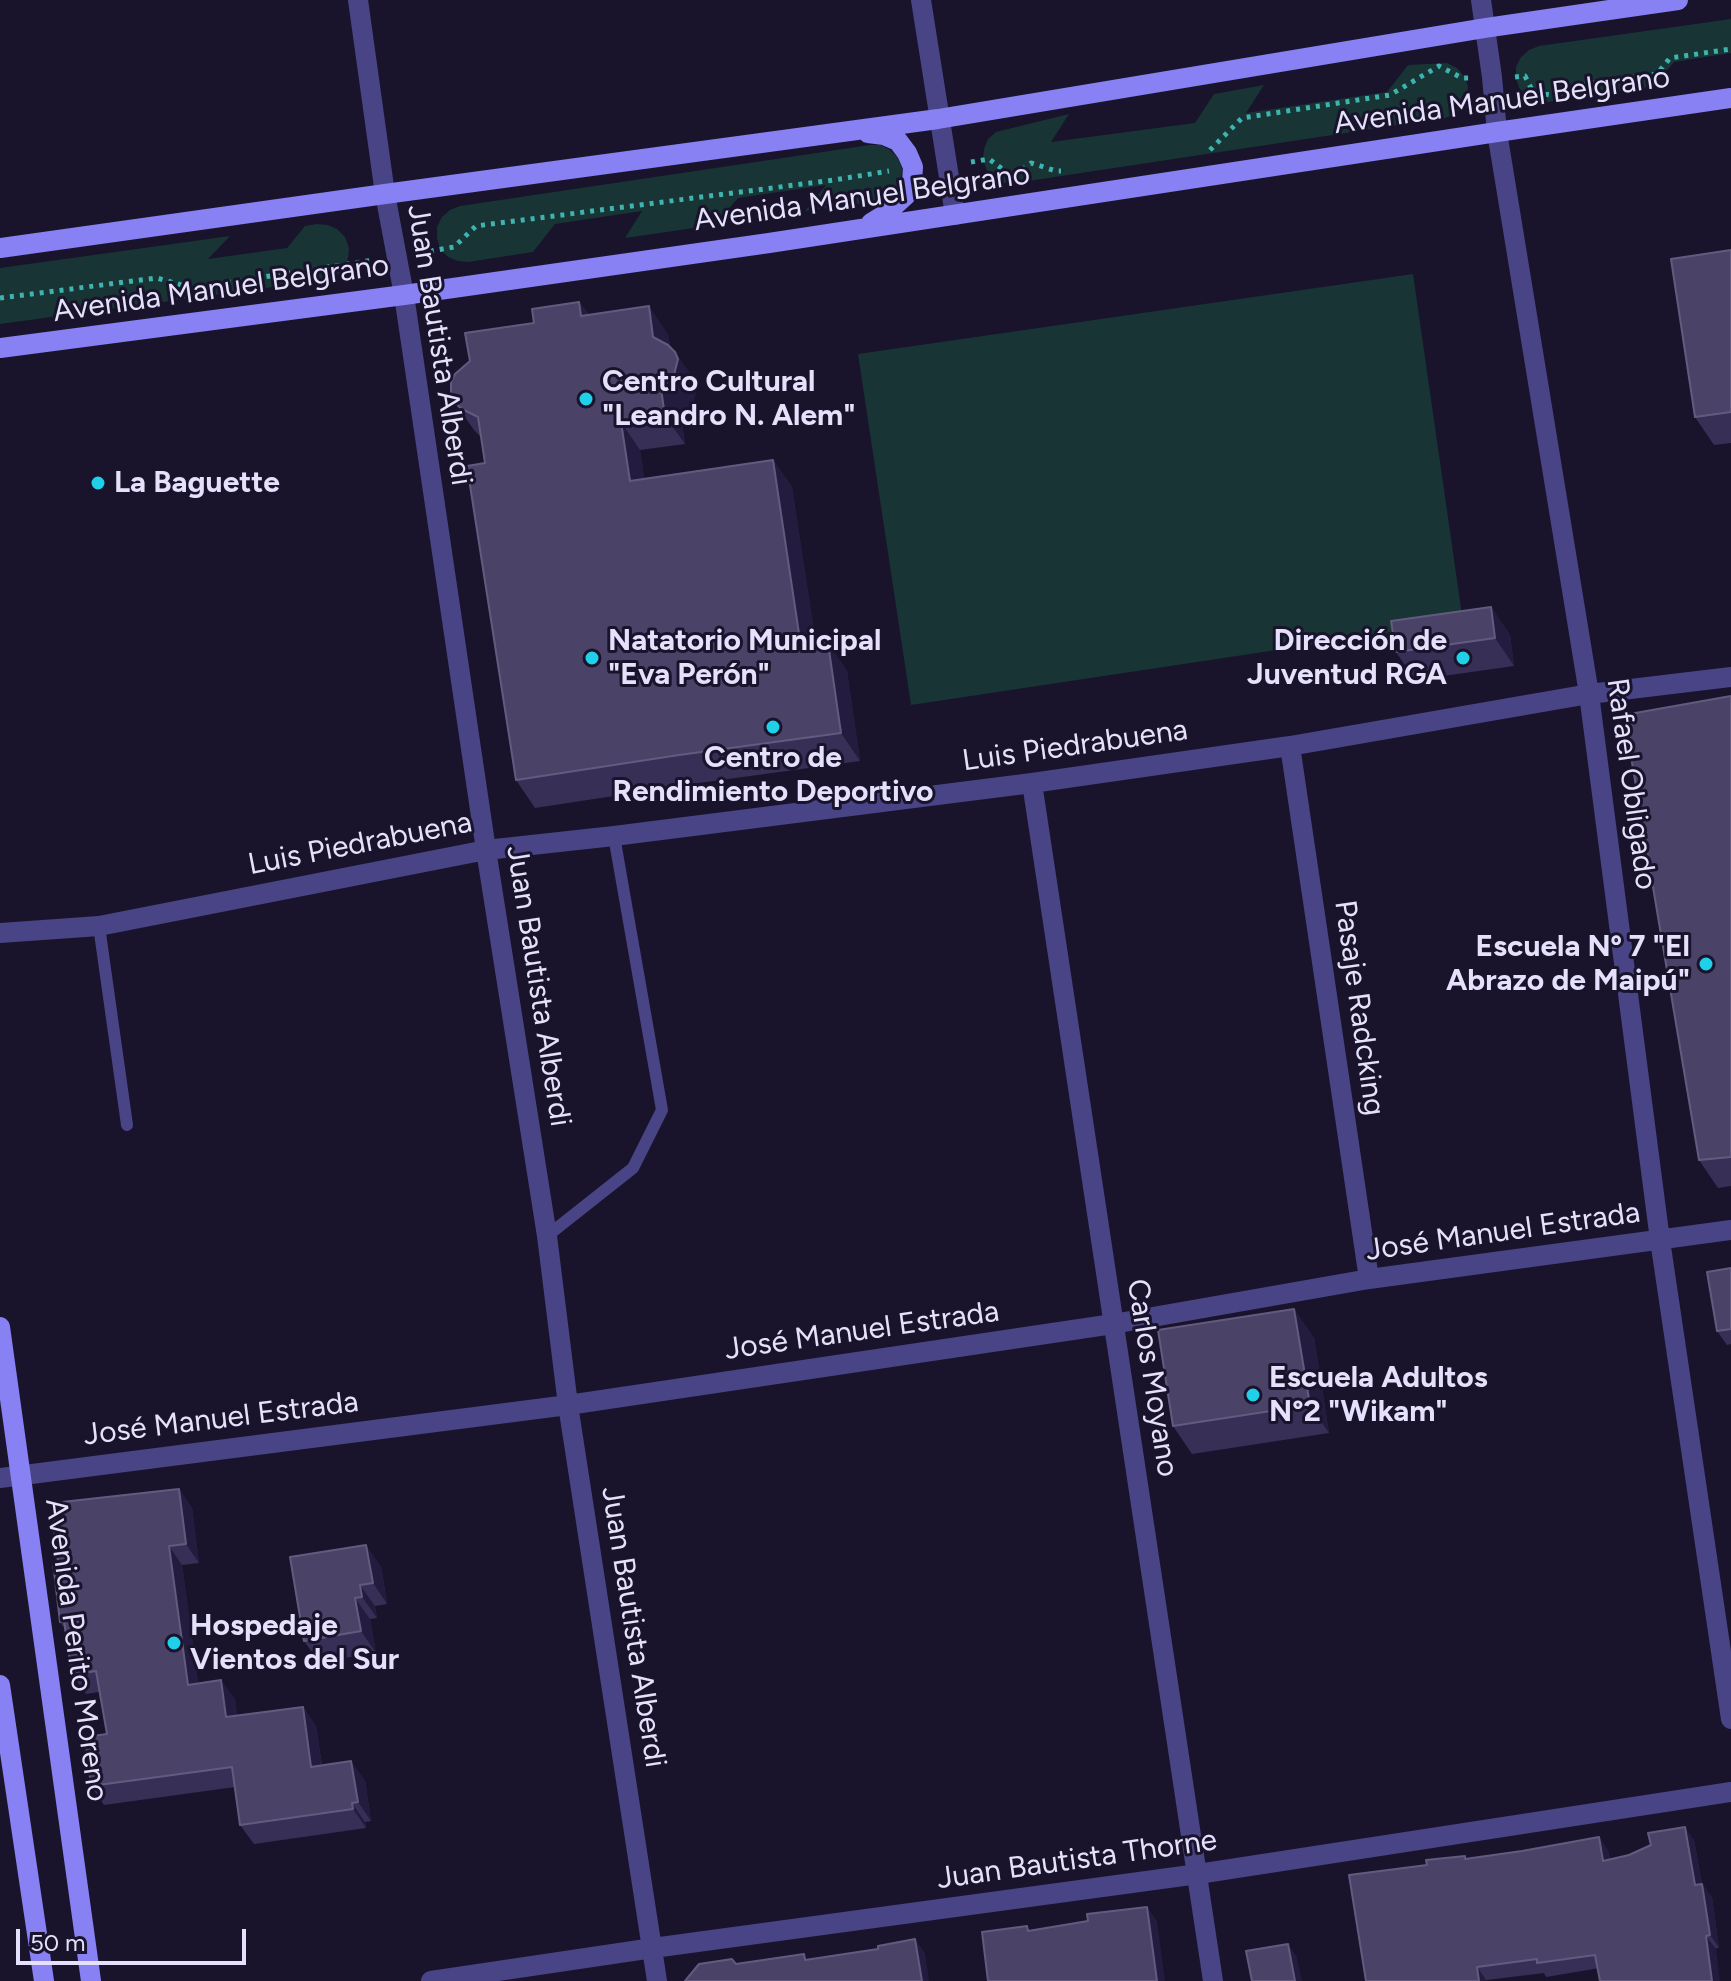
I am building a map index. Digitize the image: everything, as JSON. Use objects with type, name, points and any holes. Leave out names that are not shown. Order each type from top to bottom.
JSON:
[{"type":"main road","points":[[0,248],[938,119],[1485,28],[1678,0]]},
{"type":"main road","name":"Avenida Manuel Belgrano","points":[[0,348],[769,243],[1731,98]]},
{"type":"main road","points":[[855,130],[898,141],[913,167],[912,182],[906,195],[884,215],[864,227]]},
{"type":"main road","name":"Avenida Perito Moreno","points":[[0,1327],[91,1981]]},
{"type":"main road","points":[[0,1685],[44,1981]]},
{"type":"street","name":"Juan Bautista Alberdi","points":[[358,0],[385,194],[404,295],[547,1236],[568,1405],[657,1981]]},
{"type":"street","points":[[921,0],[955,215]]},
{"type":"street","name":"Rafael Obligado","points":[[1481,0],[1497,132],[1589,694],[1660,1240],[1731,1719]]},
{"type":"street","name":"Luis Piedrabuena","points":[[0,933],[99,926],[486,850],[1032,783],[1290,746],[1589,694],[1731,677]]},
{"type":"street","name":"Pasaje Radcking","points":[[1290,746],[1369,1279]]},
{"type":"street","name":"Carlos Moyano","points":[[1032,783],[1213,1981]]},
{"type":"street","name":"José Manuel Estrada","points":[[0,1478],[568,1405],[1113,1324],[1369,1279],[1731,1230]]},
{"type":"street","name":"Juan Bautista Thorne","points":[[431,1981],[1198,1874],[1731,1792]]},
{"type":"lane","points":[[547,1236],[633,1168],[662,1110],[614,836]]},
{"type":"lane","points":[[99,926],[127,1125]]},
{"type":"path","points":[[1210,150],[1242,118],[1390,95],[1439,66],[1462,78],[1525,76],[1533,92],[1550,95],[1566,87],[1657,74],[1670,58],[1731,49]]},
{"type":"path","points":[[946,166],[989,159],[1013,177],[1031,163],[1056,171],[1072,169]]},
{"type":"path","points":[[0,298],[157,278],[192,288],[454,247],[476,226],[913,167]]},
{"type":"green space","points":[[1731,19],[1731,53],[1674,62],[1654,86],[1548,102],[1527,96],[1519,88],[1516,78],[1516,67],[1521,57],[1539,46]]},
{"type":"green space","points":[[1447,63],[1457,68],[1468,86],[1463,107],[1445,118],[1015,183],[1004,183],[994,178],[983,160],[988,139],[996,132],[1069,114],[1051,142],[1195,123],[1214,94],[1264,85],[1246,113],[1387,92],[1408,65]]},
{"type":"green space","points":[[880,145],[890,150],[898,158],[902,169],[896,189],[889,197],[878,201],[805,211],[826,185],[738,198],[715,225],[625,238],[642,211],[555,224],[533,252],[468,262],[448,257],[440,249],[437,238],[437,227],[442,217],[460,206]]},
{"type":"green space","points":[[317,224],[337,229],[345,237],[349,248],[344,269],[325,280],[0,324],[0,268],[230,236],[208,259],[287,248],[305,226]]},
{"type":"green space","points":[[1413,274],[1463,622],[911,705],[858,354]]},
{"type":"building","points":[[1731,250],[1731,412],[1695,417],[1671,259]]},
{"type":"building","points":[[579,302],[581,316],[649,306],[653,337],[668,345],[678,359],[674,375],[661,389],[665,416],[621,422],[630,481],[773,460],[801,647],[828,643],[841,733],[516,780],[467,466],[485,463],[478,417],[454,402],[451,382],[455,374],[470,361],[465,333],[534,323],[532,309]]},
{"type":"building","points":[[1491,607],[1495,638],[1396,652],[1391,621]]},
{"type":"building","name":"Escuela Nº 7 \"El Abrazo de Maipú\"","points":[[1731,696],[1731,1157],[1699,1160],[1624,715]]},
{"type":"building","points":[[1731,1268],[1731,1329],[1717,1331],[1707,1272]]},
{"type":"building","name":"Escuela Adultos N°2 \"Wikam\"","points":[[1294,1309],[1310,1405],[1173,1426],[1158,1330]]},
{"type":"building","points":[[179,1489],[186,1544],[169,1546],[188,1685],[221,1680],[226,1717],[303,1707],[311,1767],[351,1761],[358,1802],[352,1803],[353,1809],[240,1825],[232,1767],[91,1786],[85,1737],[107,1734],[96,1671],[72,1675],[64,1621],[60,1622],[53,1563],[58,1562],[52,1514],[62,1502]]},
{"type":"building","points":[[366,1545],[373,1583],[360,1585],[362,1597],[355,1598],[361,1631],[304,1641],[290,1557]]},
{"type":"building","points":[[1685,1827],[1695,1885],[1702,1884],[1710,1935],[1706,1936],[1712,1981],[1600,1981],[1595,1955],[1477,1967],[1479,1981],[1366,1981],[1349,1875],[1427,1865],[1426,1860],[1465,1856],[1465,1859],[1599,1837],[1603,1861],[1629,1855],[1651,1845],[1648,1833]]},
{"type":"building","points":[[1147,1907],[1157,1981],[988,1981],[982,1932],[1027,1926],[1028,1931],[1088,1921],[1087,1914]]},
{"type":"building","points":[[915,1939],[922,1981],[685,1981],[699,1964],[732,1959],[736,1964],[804,1954],[805,1960],[878,1949],[878,1946]]},
{"type":"building","points":[[1288,1944],[1295,1981],[1252,1981],[1246,1951]]},
{"type":"place","name":"Centro Cultural \"Leandro N. Alem\"","points":[[586,399]]},
{"type":"place","name":"La Baguette","points":[[98,483]]},
{"type":"place","name":"Natatorio Municipal \"Eva Perón\"","points":[[592,658]]},
{"type":"place","name":"Dirección de Juventud RGA","points":[[1463,658]]},
{"type":"place","name":"Centro de Rendimiento Deportivo","points":[[773,727]]},
{"type":"place","name":"Escuela Nº 7 \"El Abrazo de Maipú\"","points":[[1706,964]]},
{"type":"place","name":"Escuela Adultos N°2 \"Wikam\"","points":[[1253,1395]]},
{"type":"place","name":"Hospedaje Vientos del Sur","points":[[174,1643]]}]
